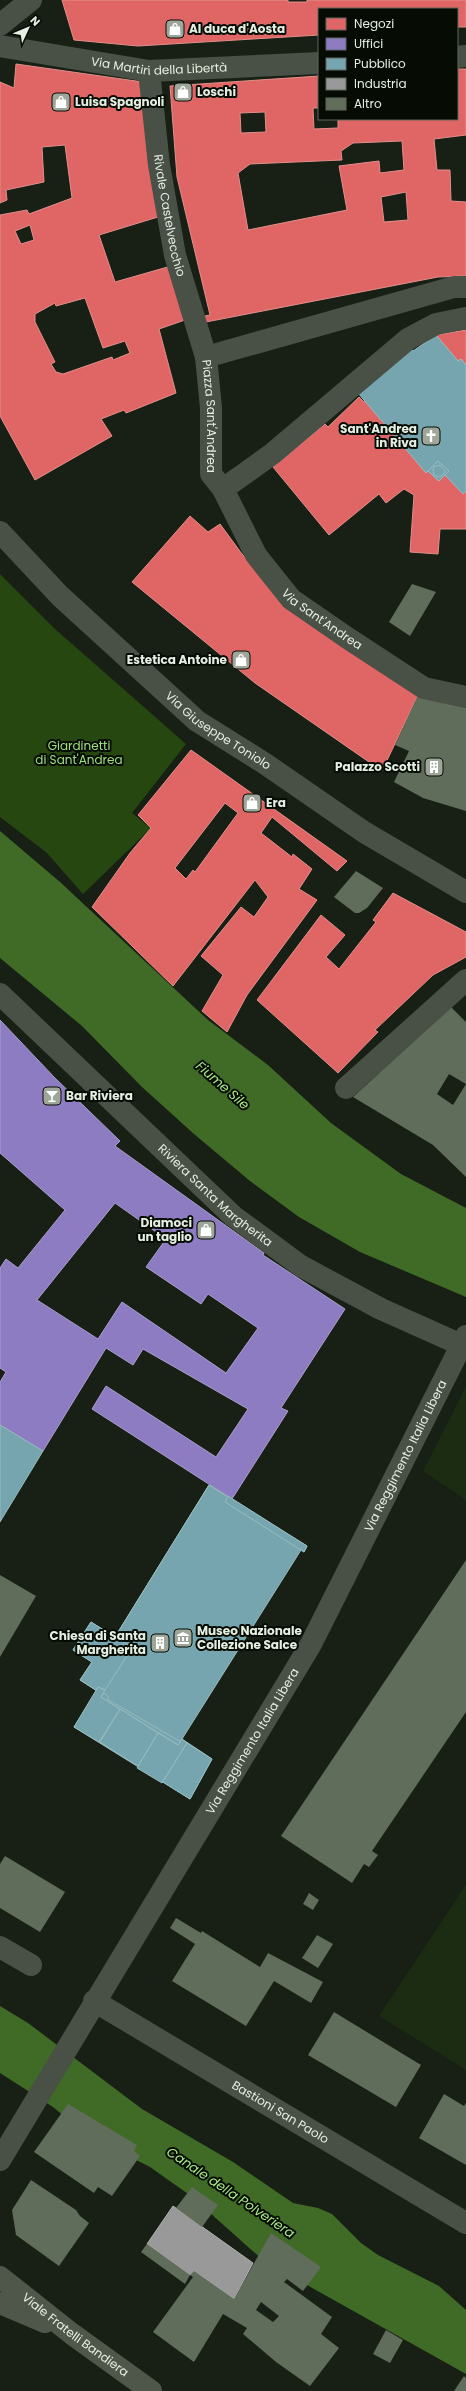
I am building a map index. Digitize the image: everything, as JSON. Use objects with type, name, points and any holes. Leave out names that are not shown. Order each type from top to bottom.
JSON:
[{"type":"main road","name":"Viale Fratelli Bandiera","points":[[0,2278],[72,2334],[151,2391]]},
{"type":"main road","points":[[0,2303],[72,2334]]},
{"type":"street","points":[[0,25],[31,0]]},
{"type":"street","name":"Via Martiri della Libertà","points":[[0,46],[149,71],[318,63]]},
{"type":"street","name":"Rivale Castelvecchio","points":[[149,71],[159,165],[175,255],[206,357]]},
{"type":"street","name":"Piazza Sant'Andrea","points":[[466,287],[454,287],[206,357],[211,408],[211,474],[222,489],[272,454],[408,339],[436,324],[466,318]]},
{"type":"street","name":"Via Sant'Andrea","points":[[222,489],[256,555],[292,599],[424,688],[466,697]]},
{"type":"street","name":"Via Giuseppe Toniolo","points":[[0,532],[60,596],[197,721],[264,763],[364,832],[466,892]]},
{"type":"street","points":[[346,1088],[466,980]]},
{"type":"street","name":"Riviera Santa Margherita","points":[[0,994],[233,1216],[300,1266],[381,1309],[465,1343]]},
{"type":"street","name":"Via Reggimento Italia Libera","points":[[0,2160],[89,2010],[312,1644],[465,1343]]},
{"type":"street","points":[[0,1947],[31,1965]]},
{"type":"street","name":"Bastioni San Paolo","points":[[89,2010],[466,2223]]},
{"type":"shaded area","points":[[466,1387],[466,1500],[423,1471]]},
{"type":"shaded area","points":[[466,1885],[466,2070],[379,2016]]},
{"type":"green space","name":"Giardinetti di Sant'Andrea","points":[[0,574],[55,629],[186,744],[132,813],[151,828],[83,894],[47,853],[0,817]]},
{"type":"water","name":"Fiume Sile","points":[[0,831],[60,882],[208,1020],[268,1065],[331,1123],[401,1174],[466,1208],[466,1297],[360,1252],[299,1217],[250,1181],[194,1134],[142,1087],[82,1026],[0,958]]},
{"type":"water","name":"Canale della Polveriera","points":[[0,2006],[28,2023],[142,2109],[233,2162],[293,2203],[318,2208],[332,2214],[361,2243],[378,2255],[439,2286],[466,2310],[466,2374],[264,2261],[191,2196],[150,2167],[87,2135],[53,2107],[0,2073]]},
{"type":"building: Negozi","points":[[62,0],[288,0],[288,2],[307,2],[307,0],[466,0],[466,27],[458,27],[458,8],[318,8],[318,35],[138,46],[74,40]]},
{"type":"building: Negozi","points":[[16,64],[143,82],[158,217],[99,235],[115,282],[171,266],[185,320],[159,329],[176,393],[126,413],[124,410],[101,419],[112,436],[35,480],[0,416],[0,215],[27,210],[29,214],[72,198],[65,145],[42,147],[44,182],[6,190],[7,200],[0,203],[0,82],[14,88]],"holes":[[[30,225],[34,240],[21,244],[15,231]],[[85,298],[103,348],[125,341],[130,353],[113,360],[112,357],[63,374],[56,372],[51,364],[55,362],[35,322],[35,314],[55,303],[56,306]]]},
{"type":"building: Negozi","points":[[458,69],[466,69],[466,135],[434,139],[437,170],[450,170],[451,201],[466,202],[466,276],[438,277],[206,322],[205,316],[210,315],[177,177],[170,86],[318,76],[318,108],[313,108],[314,129],[338,128],[338,120],[458,120]],"holes":[[[265,112],[266,132],[241,133],[240,113]],[[402,141],[404,170],[380,173],[379,161],[339,166],[347,210],[248,230],[238,173],[250,164],[342,160],[341,151],[353,143]],[[406,192],[408,220],[384,222],[381,197]]]},
{"type":"building: Negozi","points":[[466,330],[466,365],[461,359],[458,361],[436,335]]},
{"type":"building: Negozi","points":[[359,397],[364,402],[366,401],[426,473],[428,471],[439,481],[445,475],[463,494],[466,491],[466,529],[440,529],[438,554],[410,552],[414,495],[404,489],[386,503],[379,494],[329,535],[273,467],[325,424],[328,427]]},
{"type":"building: Negozi","points":[[190,516],[208,532],[220,524],[242,554],[272,586],[418,695],[382,771],[255,683],[132,582]]},
{"type":"building: Negozi","points":[[191,750],[347,861],[337,871],[272,817],[261,833],[292,857],[293,854],[312,869],[299,889],[317,900],[247,995],[227,1032],[202,1011],[223,975],[201,956],[241,907],[254,917],[268,897],[255,880],[173,986],[92,907],[130,853],[151,828],[138,815]],"holes":[[[225,803],[238,813],[195,872],[193,870],[186,879],[175,868]]]},
{"type":"building: Negozi","points":[[393,893],[466,932],[466,957],[433,975],[375,1030],[378,1032],[338,1073],[257,1000],[321,915],[345,935],[326,957],[339,969],[376,922],[373,920]]},
{"type":"building: Uffici","points":[[0,1020],[55,1078],[120,1141],[115,1146],[264,1253],[263,1255],[345,1309],[281,1408],[288,1411],[232,1499],[92,1409],[106,1386],[216,1457],[248,1409],[143,1349],[133,1365],[106,1348],[43,1451],[0,1425],[0,1382],[6,1372],[0,1368],[0,1268],[6,1259],[18,1268],[65,1210],[0,1153]],"holes":[[[115,1203],[166,1239],[146,1267],[201,1304],[208,1294],[258,1328],[226,1373],[122,1302],[98,1339],[37,1300]]]},
{"type":"building: Pubblico","name":"Sant'Andrea in Riva","points":[[436,335],[458,361],[461,359],[466,365],[466,491],[463,494],[445,475],[439,481],[428,471],[426,473],[358,393],[409,348],[413,351]]},
{"type":"building: Pubblico","points":[[438,461],[449,471],[439,481],[428,471]],"holes":[[[440,465],[445,471],[444,474],[439,477],[434,475],[433,470],[434,467]]]},
{"type":"building: Pubblico","points":[[0,1425],[43,1451],[0,1522]]},
{"type":"building: Pubblico","points":[[209,1485],[228,1497],[132,1648],[115,1637]]},
{"type":"building: Pubblico","name":"Chiesa di Santa Margherita","points":[[209,1485],[307,1546],[304,1552],[301,1550],[182,1739],[212,1759],[190,1799],[74,1727],[97,1691],[80,1680],[92,1662],[73,1650],[91,1622],[115,1637]]},
{"type":"building: Pubblico","points":[[228,1496],[307,1546],[304,1552],[225,1502]]},
{"type":"building: Pubblico","points":[[91,1622],[132,1648],[105,1690],[98,1687],[96,1690],[80,1680],[92,1662],[73,1650]]},
{"type":"building: Pubblico","points":[[98,1687],[105,1690],[101,1697],[120,1709],[99,1742],[74,1727]]},
{"type":"building: Pubblico","points":[[104,1693],[109,1697],[107,1699],[181,1742],[178,1745],[101,1697]]},
{"type":"building: Pubblico","points":[[120,1709],[158,1733],[138,1766],[100,1742]]},
{"type":"building: Pubblico","points":[[158,1733],[178,1745],[182,1739],[187,1743],[162,1783],[137,1768]]},
{"type":"building: Pubblico","points":[[187,1743],[212,1759],[190,1799],[163,1782],[162,1783]]},
{"type":"building: Industria","points":[[173,2206],[253,2263],[234,2299],[194,2271],[190,2275],[147,2244]]},
{"type":"building: Altro","points":[[412,584],[436,592],[410,636],[389,622]]},
{"type":"building: Altro","name":"Palazzo Scotti","points":[[418,695],[466,704],[466,811],[423,798],[394,782],[409,751],[395,745]]},
{"type":"building: Altro","points":[[356,871],[383,888],[367,908],[359,913],[355,913],[334,897]]},
{"type":"building: Altro","points":[[451,1007],[466,1022],[466,1084],[466,1177],[433,1145],[353,1097]],"holes":[[[449,1074],[466,1084],[453,1105],[437,1094]]]},
{"type":"building: Altro","points":[[466,1560],[466,1712],[372,1851],[378,1855],[369,1867],[364,1864],[352,1883],[281,1836]]},
{"type":"building: Altro","points":[[0,1575],[36,1596],[0,1657]]},
{"type":"building: Altro","points":[[5,1856],[65,1892],[40,1932],[0,1908],[0,1864]]},
{"type":"building: Altro","points":[[309,1893],[319,1900],[313,1910],[303,1904]]},
{"type":"building: Altro","points":[[176,1918],[201,1933],[202,1931],[260,1967],[268,1953],[323,1982],[311,2003],[274,1981],[246,2026],[172,1981],[195,1944],[170,1928]]},
{"type":"building: Altro","points":[[317,1935],[333,1944],[318,1968],[302,1958]]},
{"type":"building: Altro","points":[[334,2012],[421,2065],[396,2107],[308,2055]]},
{"type":"building: Altro","points":[[444,2094],[464,2106],[466,2103],[466,2165],[419,2138]]},
{"type":"building: Altro","points":[[68,2104],[137,2145],[134,2151],[140,2156],[112,2196],[98,2187],[94,2193],[34,2152]]},
{"type":"building: Altro","points":[[31,2180],[76,2210],[80,2216],[89,2223],[59,2266],[16,2235],[12,2210]]},
{"type":"building: Altro","points":[[192,2187],[218,2205],[202,2227],[176,2208]]},
{"type":"building: Altro","points":[[271,2233],[321,2267],[303,2291],[287,2279],[284,2282],[332,2317],[321,2334],[339,2348],[310,2386],[276,2362],[243,2334],[247,2328],[223,2314],[194,2362],[153,2332],[193,2277],[190,2275],[194,2271],[234,2299]],"holes":[[[261,2302],[279,2316],[273,2322],[256,2310]]]},
{"type":"building: Altro","points":[[147,2244],[190,2275],[185,2284],[141,2252]]},
{"type":"building: Altro","points":[[386,2330],[403,2340],[390,2363],[373,2354]]},
{"type":"building: Altro","points":[[464,2376],[466,2378],[466,2391],[454,2391]]},
{"type":"place","name":"Al duca d'Aosta","points":[[175,29]]},
{"type":"place","name":"Loschi","points":[[183,92]]},
{"type":"place","name":"Luisa Spagnoli","points":[[61,102]]},
{"type":"place","name":"Sant'Andrea in Riva","points":[[431,436]]},
{"type":"place","name":"Estetica Antoine","points":[[241,660]]},
{"type":"place","name":"Palazzo Scotti","points":[[434,767]]},
{"type":"place","name":"Era","points":[[252,803]]},
{"type":"place","name":"Bar Riviera","points":[[52,1096]]},
{"type":"place","name":"Diamoci un taglio","points":[[206,1230]]},
{"type":"place","name":"Museo Nazionale Collezione Salce","points":[[183,1638]]},
{"type":"place","name":"Chiesa di Santa Margherita","points":[[160,1643]]}]
